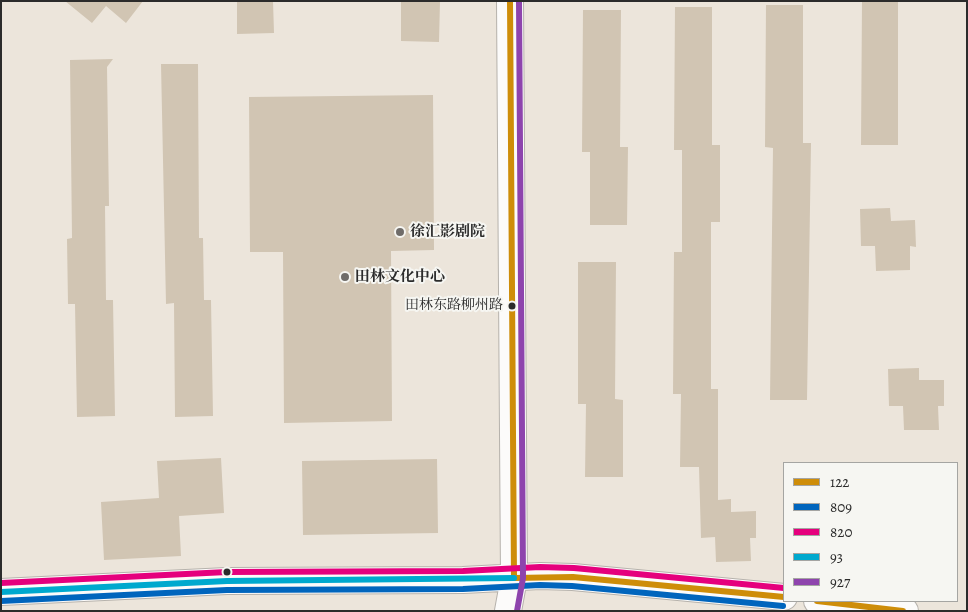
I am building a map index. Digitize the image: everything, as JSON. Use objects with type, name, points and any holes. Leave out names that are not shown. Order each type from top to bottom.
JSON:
[{"type":"street","points":[[508,611],[514,578],[510,1]]},
{"type":"street","points":[[1,592],[227,581],[454,580],[573,576],[783,597]]},
{"type":"street","points":[[826,602],[905,611]]},
{"type":"building","points":[[65,1],[143,1],[126,23],[106,6],[92,23]]},
{"type":"building","points":[[237,1],[273,1],[274,33],[237,34]]},
{"type":"building","points":[[401,1],[440,1],[439,42],[401,41]]},
{"type":"building","points":[[862,1],[898,1],[898,145],[861,145]]},
{"type":"building","points":[[766,5],[803,5],[803,143],[811,143],[807,400],[770,400],[773,148],[765,147]]},
{"type":"building","points":[[675,7],[712,7],[712,145],[720,145],[720,222],[711,222],[711,389],[718,389],[718,500],[731,499],[731,512],[756,511],[756,538],[750,538],[751,561],[716,562],[715,537],[701,538],[699,467],[680,467],[681,394],[673,394],[674,252],[682,252],[682,150],[674,150]]},
{"type":"building","points":[[583,10],[621,10],[620,147],[628,147],[627,225],[590,225],[590,152],[582,152]]},
{"type":"building","points":[[113,59],[107,67],[109,206],[105,206],[106,300],[113,300],[115,416],[77,417],[75,304],[68,304],[67,239],[72,238],[70,60]]},
{"type":"building","points":[[161,64],[198,64],[199,238],[203,238],[204,300],[211,300],[213,416],[175,417],[174,303],[166,304]]},
{"type":"building","points":[[433,95],[434,250],[391,251],[392,421],[284,423],[283,252],[250,252],[249,97]]},
{"type":"building","points":[[890,208],[891,221],[915,220],[916,247],[910,246],[910,270],[876,271],[875,246],[861,246],[860,209]]},
{"type":"building","points":[[578,262],[616,262],[615,399],[623,400],[623,477],[585,477],[586,404],[578,404]]},
{"type":"building","points":[[919,368],[919,380],[944,380],[944,406],[938,406],[939,430],[904,430],[903,406],[889,406],[888,369]]},
{"type":"building","points":[[221,458],[224,513],[179,516],[181,556],[104,560],[101,502],[159,498],[157,461]]},
{"type":"building","points":[[437,459],[438,533],[303,535],[302,461]]},
{"type":"transit line","name":"122","points":[[510,1],[514,578]]},
{"type":"transit line","name":"927","points":[[517,611],[523,578],[519,1]]},
{"type":"transit line","name":"820","points":[[1,583],[227,572],[463,571],[540,567],[574,568],[783,588]]},
{"type":"transit line","name":"122","points":[[514,578],[573,577],[783,597]]},
{"type":"transit line","name":"93","points":[[1,592],[227,581],[514,578]]},
{"type":"transit line","name":"809","points":[[1,601],[227,590],[463,589],[540,585],[572,586],[783,606]]},
{"type":"transit line","name":"122","points":[[826,602],[903,611]]},
{"type":"place","name":"徐汇影剧院","points":[[400,232]]},
{"type":"place","name":"田林文化中心","points":[[345,277]]},
{"type":"place","name":"田林东路柳州路","points":[[512,306]]}]
